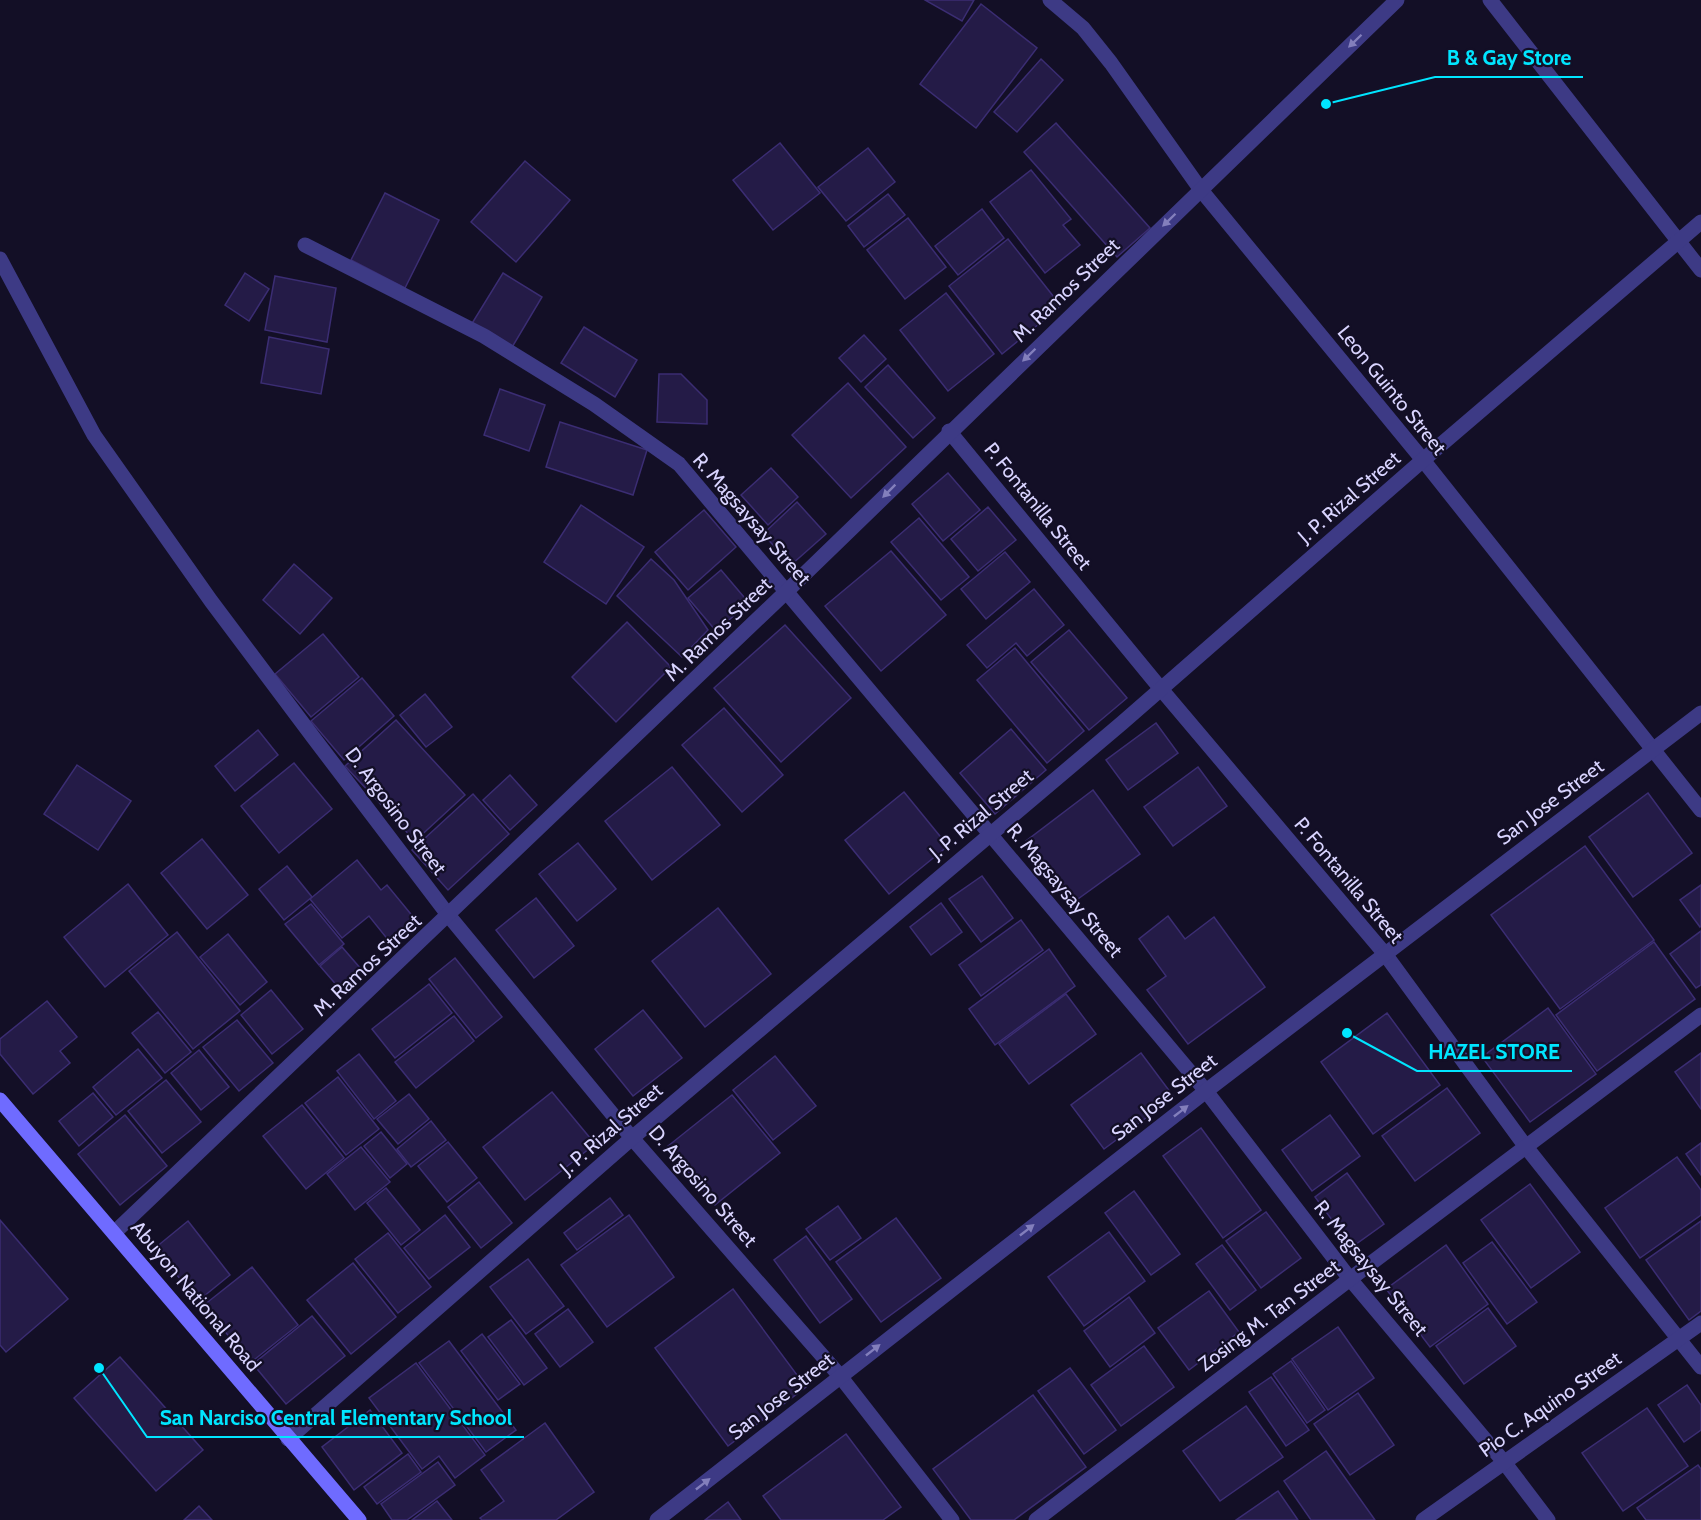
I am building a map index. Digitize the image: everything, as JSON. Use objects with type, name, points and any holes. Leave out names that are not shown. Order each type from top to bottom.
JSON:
[{"type":"street","name":"Leon Guinto Street","points":[[1050,0],[1083,28],[1111,63],[1201,190],[1423,460],[1701,810]]},
{"type":"street","name":"M. Ramos Street","points":[[114,1233],[449,916],[1397,0]]},
{"type":"street","points":[[1490,0],[1701,270]]},
{"type":"street","name":"J. P. Rizal Street","points":[[288,1439],[632,1138],[1161,689],[1423,460],[1701,222]]},
{"type":"street","name":"R. Magsaysay Street","points":[[305,245],[484,336],[594,404],[679,464],[1206,1091],[1350,1279],[1504,1462],[1548,1520]]},
{"type":"street","name":"D. Argosino Street","points":[[0,259],[94,435],[210,601],[449,916],[632,1138],[840,1376],[952,1520]]},
{"type":"street","name":"P. Fontanilla Street","points":[[950,431],[1161,689],[1385,954],[1526,1147],[1701,1367]]},
{"type":"street","name":"San Jose Street","points":[[657,1520],[1206,1091],[1701,713]]},
{"type":"street","name":"Zosing M. Tan Street","points":[[1036,1520],[1350,1279],[1701,1015]]},
{"type":"street","name":"Abuyon National Road","points":[[0,1100],[359,1520]]},
{"type":"street","name":"Pio C. Aquino Street","points":[[1424,1520],[1701,1323]]},
{"type":"building","points":[[925,0],[974,0],[962,21]]},
{"type":"building","points":[[981,4],[1037,48],[976,128],[920,84]]},
{"type":"building","points":[[1041,59],[1063,80],[1017,132],[994,112]]},
{"type":"building","points":[[1056,123],[1150,228],[1117,257],[1024,152]]},
{"type":"building","points":[[780,143],[820,193],[773,230],[733,180]]},
{"type":"building","points":[[868,148],[895,182],[846,221],[818,187]]},
{"type":"building","points":[[525,161],[570,200],[516,262],[471,222]]},
{"type":"building","points":[[1031,170],[1071,219],[1063,225],[1080,245],[1045,273],[990,202]]},
{"type":"building","points":[[385,193],[439,220],[405,288],[351,260]]},
{"type":"building","points":[[888,194],[905,215],[864,247],[848,226]]},
{"type":"building","points":[[982,209],[1004,238],[958,275],[935,246]]},
{"type":"building","points":[[908,218],[946,267],[905,299],[867,250]]},
{"type":"building","points":[[1008,239],[1061,306],[1002,354],[949,286]]},
{"type":"building","points":[[245,273],[269,289],[249,321],[225,305]]},
{"type":"building","points":[[503,273],[542,297],[511,349],[471,325]]},
{"type":"building","points":[[275,276],[336,288],[327,342],[265,330]]},
{"type":"building","points":[[946,293],[994,354],[948,391],[900,330]]},
{"type":"building","points":[[584,327],[637,360],[615,397],[561,363]]},
{"type":"building","points":[[864,335],[886,359],[861,382],[839,358]]},
{"type":"building","points":[[269,337],[329,349],[321,394],[261,383]]},
{"type":"building","points":[[888,365],[935,418],[913,438],[865,387]]},
{"type":"building","points":[[659,374],[681,374],[707,400],[707,424],[657,422]]},
{"type":"building","points":[[848,383],[906,447],[851,498],[792,435]]},
{"type":"building","points":[[500,389],[545,405],[529,451],[484,435]]},
{"type":"building","points":[[560,422],[647,450],[633,495],[546,467]]},
{"type":"building","points":[[771,468],[798,497],[768,525],[741,495]]},
{"type":"building","points":[[948,473],[980,510],[943,541],[912,504]]},
{"type":"building","points":[[797,502],[826,534],[791,565],[763,534]]},
{"type":"building","points":[[581,505],[644,547],[606,604],[544,562]]},
{"type":"building","points":[[988,507],[1016,540],[978,571],[951,539]]},
{"type":"building","points":[[704,510],[736,547],[688,590],[655,552]]},
{"type":"building","points":[[919,518],[969,577],[941,600],[891,542]]},
{"type":"building","points":[[891,551],[946,615],[881,671],[825,606]]},
{"type":"building","points":[[1005,552],[1030,582],[986,619],[961,589]]},
{"type":"building","points":[[651,559],[674,580],[708,630],[682,657],[617,596]]},
{"type":"building","points":[[294,564],[332,598],[300,634],[263,600]]},
{"type":"building","points":[[721,570],[749,603],[716,631],[688,598]]},
{"type":"building","points":[[1034,589],[1064,625],[1027,656],[1016,643],[987,668],[967,645]]},
{"type":"building","points":[[627,622],[671,667],[616,722],[572,677]]},
{"type":"building","points":[[785,625],[851,698],[781,762],[714,688]]},
{"type":"building","points":[[1069,630],[1127,698],[1089,730],[1031,662]]},
{"type":"building","points":[[323,634],[359,677],[311,717],[275,674]]},
{"type":"building","points":[[1015,648],[1084,731],[1047,763],[977,680]]},
{"type":"building","points":[[362,678],[394,716],[344,760],[311,721]]},
{"type":"building","points":[[425,694],[452,727],[426,747],[400,715]]},
{"type":"building","points":[[724,708],[783,775],[742,812],[682,745]]},
{"type":"building","points":[[396,720],[465,795],[415,841],[345,766]]},
{"type":"building","points":[[1156,723],[1178,753],[1128,790],[1106,760]]},
{"type":"building","points":[[1011,729],[1046,770],[995,814],[960,773]]},
{"type":"building","points":[[258,730],[278,755],[235,791],[215,766]]},
{"type":"building","points":[[294,763],[332,809],[279,853],[241,806]]},
{"type":"building","points":[[77,765],[131,801],[98,850],[44,814]]},
{"type":"building","points":[[672,767],[720,825],[652,880],[605,821]]},
{"type":"building","points":[[1198,767],[1227,806],[1173,846],[1144,807]]},
{"type":"building","points":[[510,775],[537,805],[510,830],[483,800]]},
{"type":"building","points":[[1093,790],[1140,854],[1071,904],[1026,841]]},
{"type":"building","points":[[904,792],[948,846],[889,894],[845,840]]},
{"type":"building","points":[[1648,793],[1692,853],[1633,897],[1589,837]]},
{"type":"building","points":[[473,794],[509,834],[448,890],[412,850]]},
{"type":"building","points":[[202,839],[248,895],[207,929],[161,873]]},
{"type":"building","points":[[578,843],[616,889],[577,921],[539,874]]},
{"type":"building","points":[[1585,846],[1654,940],[1560,1009],[1491,915]]},
{"type":"building","points":[[357,860],[381,890],[387,885],[419,924],[393,946],[369,916],[342,938],[310,899]]},
{"type":"building","points":[[287,866],[312,897],[284,920],[259,889]]},
{"type":"building","points":[[982,876],[1013,918],[981,942],[949,899]]},
{"type":"building","points":[[128,884],[168,935],[105,987],[64,937]]},
{"type":"building","points":[[1701,885],[1701,926],[1700,927],[1680,900]]},
{"type":"building","points":[[536,898],[574,946],[534,978],[496,930]]},
{"type":"building","points":[[941,903],[962,932],[931,955],[910,927]]},
{"type":"building","points":[[311,904],[344,944],[319,965],[285,924]]},
{"type":"building","points":[[718,908],[771,974],[705,1027],[652,961]]},
{"type":"building","points":[[1168,916],[1185,939],[1214,917],[1265,987],[1188,1044],[1147,990],[1166,976],[1139,939]]},
{"type":"building","points":[[1021,920],[1043,950],[981,996],[959,965]]},
{"type":"building","points":[[1701,931],[1701,985],[1696,988],[1670,954]]},
{"type":"building","points":[[177,932],[240,1011],[193,1049],[129,971]]},
{"type":"building","points":[[228,934],[267,982],[240,1005],[200,957]]},
{"type":"building","points":[[1654,942],[1695,999],[1597,1071],[1556,1015]]},
{"type":"building","points":[[342,947],[361,969],[339,988],[320,966]]},
{"type":"building","points":[[1049,949],[1075,986],[995,1045],[969,1009]]},
{"type":"building","points":[[455,958],[502,1017],[476,1038],[429,979]]},
{"type":"building","points":[[429,984],[452,1013],[395,1058],[372,1029]]},
{"type":"building","points":[[271,990],[303,1029],[272,1054],[241,1015]]},
{"type":"building","points":[[1066,994],[1096,1034],[1029,1084],[999,1044]]},
{"type":"building","points":[[47,1001],[77,1037],[60,1051],[70,1063],[33,1094],[0,1054],[0,1039]]},
{"type":"building","points":[[1548,1008],[1596,1074],[1530,1122],[1482,1057]]},
{"type":"building","points":[[643,1010],[682,1058],[633,1096],[595,1049]]},
{"type":"building","points":[[158,1012],[191,1052],[165,1073],[132,1033]]},
{"type":"building","points":[[1387,1013],[1440,1085],[1373,1134],[1321,1062]]},
{"type":"building","points":[[454,1016],[474,1041],[416,1088],[395,1062]]},
{"type":"building","points":[[237,1020],[273,1063],[239,1091],[203,1047]]},
{"type":"building","points":[[138,1049],[162,1078],[116,1115],[93,1087]]},
{"type":"building","points":[[199,1050],[229,1087],[201,1110],[171,1073]]},
{"type":"building","points":[[1141,1053],[1174,1097],[1104,1149],[1071,1105]]},
{"type":"building","points":[[1701,1053],[1701,1109],[1675,1072]]},
{"type":"building","points":[[359,1054],[396,1101],[374,1119],[337,1071]]},
{"type":"building","points":[[775,1056],[816,1106],[773,1140],[733,1090]]},
{"type":"building","points":[[338,1077],[379,1129],[346,1155],[305,1103]]},
{"type":"building","points":[[166,1080],[201,1122],[162,1153],[128,1111]]},
{"type":"building","points":[[1447,1088],[1480,1133],[1415,1181],[1382,1136]]},
{"type":"building","points":[[552,1092],[595,1144],[525,1200],[483,1147]]},
{"type":"building","points":[[93,1093],[113,1117],[79,1146],[59,1121]]},
{"type":"building","points":[[409,1094],[429,1119],[398,1144],[377,1119]]},
{"type":"building","points":[[732,1095],[780,1153],[715,1205],[668,1146]]},
{"type":"building","points":[[302,1105],[344,1158],[306,1189],[263,1136]]},
{"type":"building","points":[[125,1115],[167,1166],[120,1205],[78,1154]]},
{"type":"building","points":[[1330,1115],[1360,1156],[1312,1191],[1282,1150]]},
{"type":"building","points":[[431,1121],[446,1140],[411,1167],[397,1149]]},
{"type":"building","points":[[1201,1128],[1261,1210],[1223,1238],[1163,1156]]},
{"type":"building","points":[[381,1132],[407,1164],[390,1178],[364,1146]]},
{"type":"building","points":[[448,1142],[477,1178],[447,1202],[418,1166]]},
{"type":"building","points":[[1701,1143],[1701,1175],[1686,1154]]},
{"type":"building","points":[[361,1147],[390,1182],[355,1210],[327,1174]]},
{"type":"building","points":[[1677,1157],[1701,1190],[1701,1215],[1640,1258],[1605,1208]]},
{"type":"building","points":[[1347,1173],[1384,1224],[1352,1247],[1315,1197]]},
{"type":"building","points":[[479,1182],[512,1223],[481,1248],[448,1207]]},
{"type":"building","points":[[1530,1184],[1580,1252],[1531,1288],[1481,1220]]},
{"type":"building","points":[[386,1188],[420,1230],[401,1245],[367,1203]]},
{"type":"building","points":[[1134,1191],[1180,1254],[1151,1275],[1105,1213]]},
{"type":"building","points":[[610,1198],[623,1215],[577,1250],[564,1233]]},
{"type":"building","points":[[838,1206],[861,1238],[830,1260],[806,1229]]},
{"type":"building","points":[[1266,1212],[1301,1258],[1261,1288],[1226,1241]]},
{"type":"building","points":[[445,1215],[470,1247],[429,1279],[404,1248]]},
{"type":"building","points":[[629,1215],[674,1277],[607,1327],[561,1265]]},
{"type":"building","points":[[896,1218],[941,1278],[881,1322],[836,1262]]},
{"type":"building","points":[[0,1220],[68,1299],[6,1352],[0,1345]]},
{"type":"building","points":[[188,1221],[230,1275],[198,1301],[155,1248]]},
{"type":"building","points":[[1701,1221],[1701,1311],[1689,1320],[1646,1260]]},
{"type":"building","points":[[1109,1232],[1145,1281],[1084,1326],[1048,1277]]},
{"type":"building","points":[[388,1233],[431,1287],[398,1313],[355,1259]]},
{"type":"building","points":[[806,1236],[852,1299],[820,1323],[774,1260]]},
{"type":"building","points":[[1492,1242],[1537,1302],[1507,1324],[1463,1263]]},
{"type":"building","points":[[1222,1245],[1256,1290],[1230,1310],[1196,1264]]},
{"type":"building","points":[[1446,1245],[1488,1304],[1430,1347],[1386,1289]]},
{"type":"building","points":[[528,1259],[564,1306],[526,1334],[490,1287]]},
{"type":"building","points":[[353,1263],[396,1317],[351,1354],[307,1300]]},
{"type":"building","points":[[252,1267],[298,1325],[250,1363],[204,1305]]},
{"type":"building","points":[[733,1289],[806,1387],[728,1446],[655,1348]]},
{"type":"building","points":[[1209,1291],[1239,1332],[1189,1370],[1158,1328]]},
{"type":"building","points":[[1129,1297],[1155,1333],[1110,1367],[1084,1331]]},
{"type":"building","points":[[1488,1308],[1516,1346],[1464,1384],[1436,1346]]},
{"type":"building","points":[[568,1309],[593,1342],[560,1367],[535,1334]]},
{"type":"building","points":[[312,1316],[345,1356],[286,1404],[253,1364]]},
{"type":"building","points":[[511,1320],[547,1368],[524,1385],[488,1337]]},
{"type":"building","points":[[1338,1327],[1374,1378],[1328,1410],[1292,1359]]},
{"type":"building","points":[[482,1334],[520,1384],[498,1400],[461,1351]]},
{"type":"building","points":[[449,1341],[516,1430],[486,1452],[419,1363]]},
{"type":"building","points":[[1144,1346],[1174,1387],[1121,1426],[1091,1385]]},
{"type":"building","points":[[120,1357],[203,1450],[156,1491],[74,1398]]},
{"type":"building","points":[[1291,1361],[1325,1410],[1307,1423],[1273,1374]]},
{"type":"building","points":[[416,1363],[485,1455],[455,1478],[439,1456],[422,1469],[369,1398]]},
{"type":"building","points":[[1070,1368],[1116,1430],[1084,1454],[1038,1391]]},
{"type":"building","points":[[1271,1377],[1309,1430],[1286,1446],[1249,1392]]},
{"type":"building","points":[[1687,1385],[1701,1405],[1701,1430],[1684,1442],[1658,1405]]},
{"type":"building","points":[[1358,1393],[1394,1445],[1350,1475],[1314,1424]]},
{"type":"building","points":[[1033,1395],[1086,1467],[1014,1520],[971,1520],[933,1469]]},
{"type":"building","points":[[1246,1406],[1283,1457],[1220,1501],[1183,1451]]},
{"type":"building","points":[[1647,1408],[1688,1466],[1623,1511],[1582,1453]]},
{"type":"building","points":[[370,1410],[402,1453],[354,1490],[322,1447]]},
{"type":"building","points":[[545,1423],[594,1492],[556,1520],[482,1520],[480,1518],[504,1501],[481,1470]]},
{"type":"building","points":[[846,1434],[901,1507],[883,1520],[781,1520],[763,1496]]},
{"type":"building","points":[[1326,1451],[1375,1520],[1311,1520],[1284,1481]]},
{"type":"building","points":[[408,1454],[421,1472],[377,1504],[364,1487]]},
{"type":"building","points":[[438,1462],[455,1485],[407,1520],[392,1520],[381,1504]]},
{"type":"building","points":[[1698,1465],[1701,1469],[1701,1520],[1646,1520],[1637,1508]]},
{"type":"building","points":[[1278,1491],[1298,1520],[1236,1520]]},
{"type":"building","points":[[437,1501],[452,1520],[412,1520]]},
{"type":"building","points":[[728,1502],[741,1520],[705,1520]]},
{"type":"building","points":[[199,1506],[212,1520],[184,1520]]},
{"type":"place","name":"B & Gay Store","points":[[1326,104]]},
{"type":"place","name":"HAZEL STORE","points":[[1347,1033]]},
{"type":"place","name":"San Narciso Central Elementary School","points":[[99,1368]]}]
